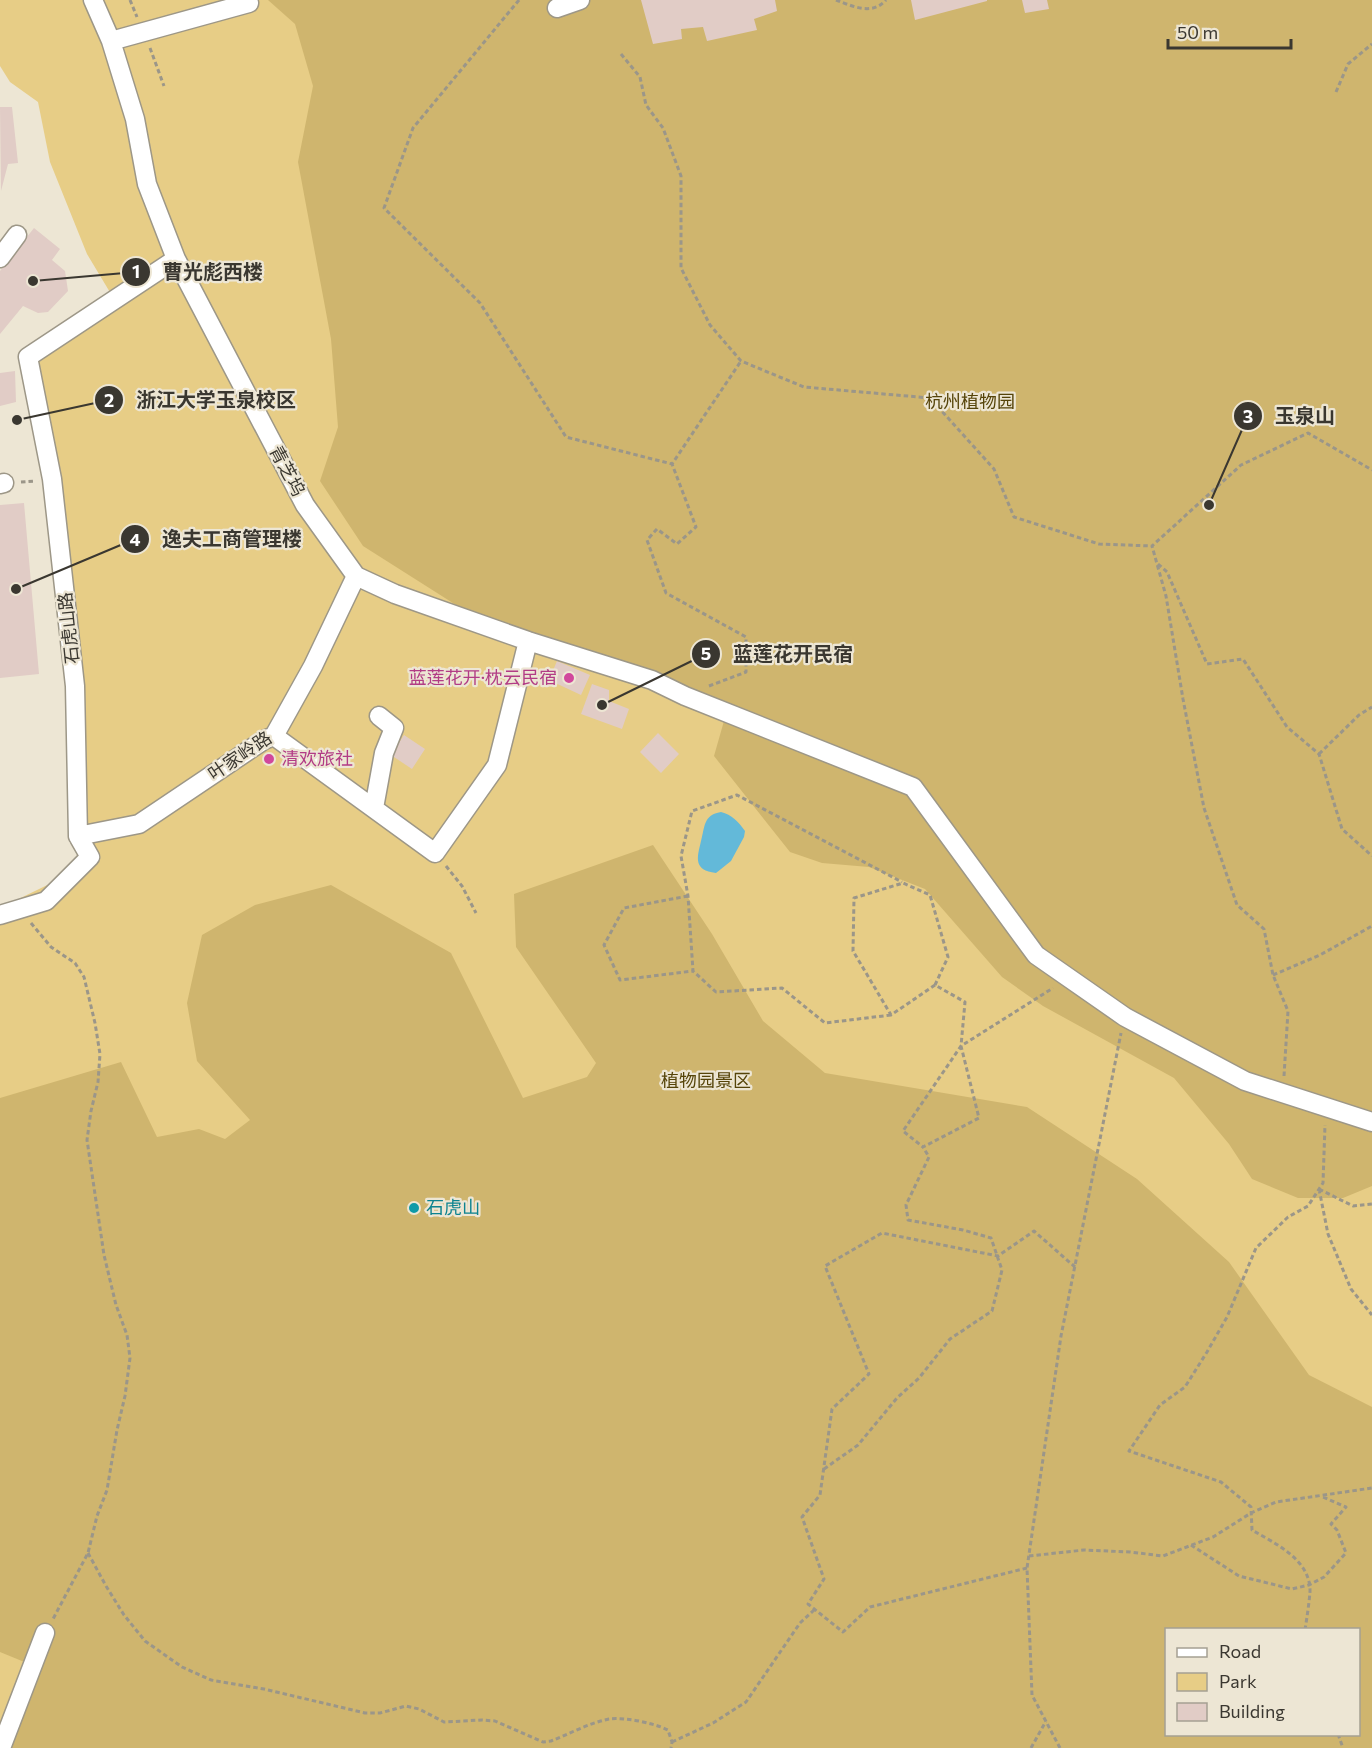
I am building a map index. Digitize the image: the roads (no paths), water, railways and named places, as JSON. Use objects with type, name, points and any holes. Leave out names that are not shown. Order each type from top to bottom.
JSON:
[{"type":"street","name":"青芝坞","points":[[93,0],[111,41],[135,119],[147,184],[176,260],[305,505],[356,576],[395,594],[528,641],[652,680],[685,696],[913,787],[1036,955],[1125,1017],[1245,1081],[1372,1122]]},
{"type":"street","points":[[111,41],[249,3],[248,0]]},
{"type":"street","points":[[557,8],[580,0]]},
{"type":"street","points":[[0,258],[17,235]]},
{"type":"street","name":"石虎山路","points":[[0,915],[46,902],[90,857],[78,836],[75,686],[52,479],[28,357],[176,260]]},
{"type":"street","name":"叶家岭路","points":[[78,836],[139,824],[264,740],[274,736],[313,666],[356,576]]},
{"type":"street","points":[[274,736],[435,853],[497,765],[528,641]]},
{"type":"street","points":[[374,808],[384,753],[394,728],[379,716]]},
{"type":"street","points":[[1,1748],[45,1633]]},
{"type":"water","points":[[721,812],[734,819],[745,831],[731,861],[716,873],[703,869],[698,858],[706,822],[711,816]]},
{"type":"place","name":"曹光彪西楼","points":[[33,281]]},
{"type":"place","name":"浙江大学玉泉校区","points":[[17,420]]},
{"type":"place","name":"玉泉山","points":[[1209,505]]},
{"type":"place","name":"逸夫工商管理楼","points":[[16,589]]},
{"type":"place","name":"蓝莲花开·枕云民宿","points":[[569,678]]},
{"type":"place","name":"蓝莲花开民宿","points":[[602,705]]},
{"type":"place","name":"清欢旅社","points":[[269,759]]},
{"type":"place","name":"石虎山","points":[[414,1208]]},
{"type":"park label","name":"杭州植物园","points":[[970,402]]},
{"type":"park label","name":"植物园景区","points":[[706,1081]]}]
